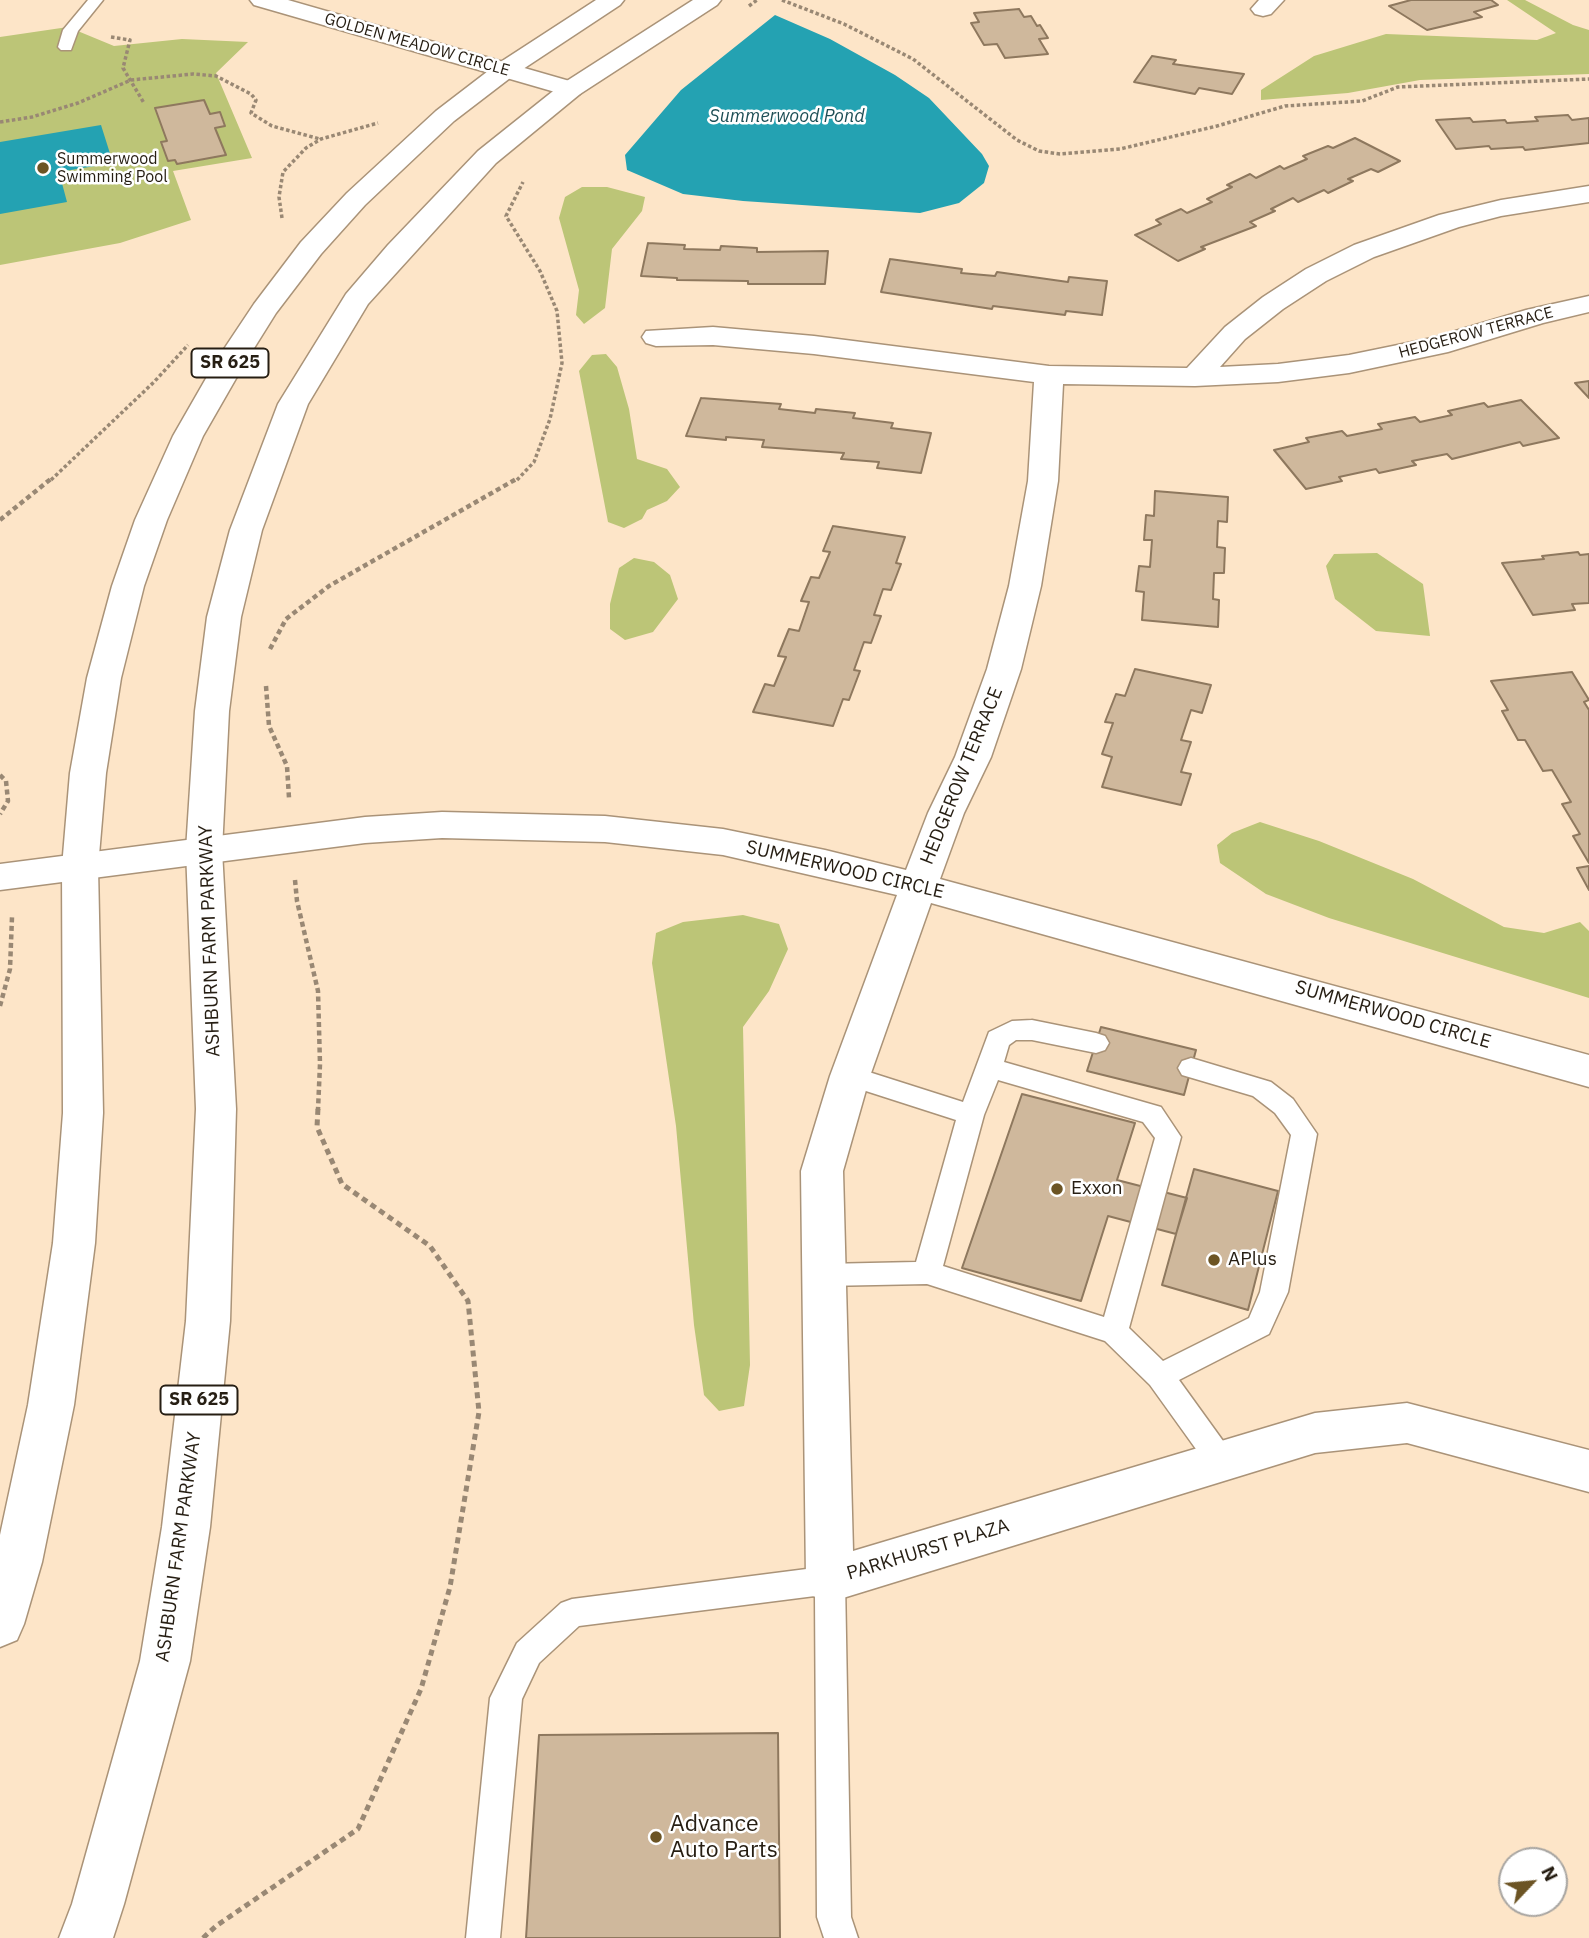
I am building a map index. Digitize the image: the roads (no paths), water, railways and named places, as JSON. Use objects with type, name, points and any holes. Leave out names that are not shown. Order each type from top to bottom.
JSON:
[{"type":"street","name":"GOLDEN MEADOW CIRCLE","points":[[262,0],[571,89]]},
{"type":"street","name":"SR 625","points":[[0,1624],[18,1562],[51,1405],[74,1243],[83,1113],[80,867],[88,773],[107,665],[128,586],[152,520],[188,436],[264,310],[311,248],[356,199],[445,117],[505,70],[612,0]]},
{"type":"street","name":"ASHBURN FARM PARKWAY","points":[[86,1938],[102,1891],[165,1661],[186,1527],[208,1321],[216,1109],[204,850],[212,711],[224,617],[246,530],[293,404],[356,300],[398,251],[487,156],[571,89],[709,0]]},
{"type":"street","points":[[1195,377],[1235,333],[1273,303],[1316,275],[1364,251],[1419,231],[1501,208],[1589,194]]},
{"type":"street","name":"HEDGEROW TERRACE","points":[[656,337],[713,336],[814,345],[1049,375],[1195,377],[1278,373],[1349,364],[1438,346],[1536,316],[1589,304]]},
{"type":"street","name":"HEDGEROW TERRACE","points":[[918,887],[946,813],[973,757],[1010,645],[1025,586],[1043,481],[1049,375]]},
{"type":"street","name":"SUMMERWOOD CIRCLE","points":[[80,867],[365,830],[442,825],[605,829],[723,842],[825,863],[918,887],[1345,1001],[1589,1071]]},
{"type":"street","points":[[4,877],[80,867]]},
{"type":"street","name":"PARKHURST PLAZA","points":[[918,887],[850,1076],[822,1171],[830,1580],[1315,1433],[1407,1423],[1589,1471]]},
{"type":"lane","points":[[66,47],[71,30],[96,0]]},
{"type":"lane","points":[[927,1273],[971,1115],[990,1068],[998,1039],[1012,1031],[1032,1030],[1096,1043]]},
{"type":"lane","points":[[990,1068],[1152,1114],[1168,1137],[1114,1332]]},
{"type":"lane","points":[[1160,1376],[1259,1326],[1274,1293],[1304,1134],[1284,1106],[1262,1089],[1191,1068]]},
{"type":"lane","points":[[850,1076],[971,1115]]},
{"type":"lane","points":[[824,1275],[927,1273],[1114,1332],[1160,1376],[1221,1461]]},
{"type":"lane","points":[[483,1938],[506,1698],[528,1653],[572,1613],[830,1580],[834,1917],[841,1938]]},
{"type":"water","name":"Summerwood Pond","points":[[775,15],[830,39],[895,75],[929,98],[982,154],[989,166],[984,183],[959,203],[920,213],[743,201],[683,194],[627,170],[625,155],[681,90]]},
{"type":"water","name":"Summerwood Swimming Pool","points":[[101,125],[113,163],[59,172],[67,202],[0,214],[0,142]]},
{"type":"place","name":"Summerwood Swimming Pool","points":[[43,168]]},
{"type":"place","name":"Exxon","points":[[1057,1189]]},
{"type":"place","name":"APlus","points":[[1214,1260]]},
{"type":"place","name":"Advance Auto Parts","points":[[656,1837]]}]
